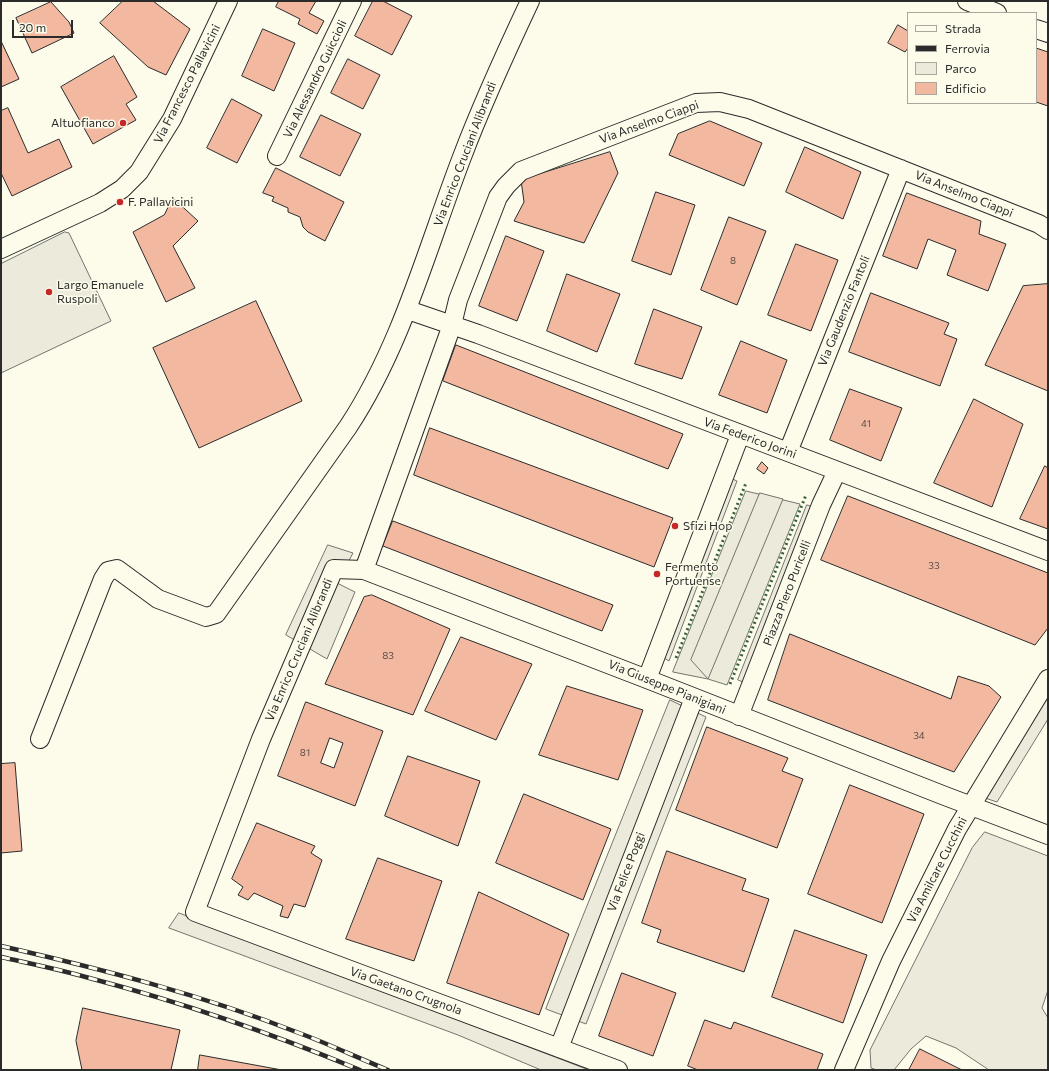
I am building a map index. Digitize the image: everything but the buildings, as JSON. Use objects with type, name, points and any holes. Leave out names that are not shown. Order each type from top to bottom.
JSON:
[{"type":"street","name":"Via Francesco Pallavicini","points":[[1,248],[100,203],[122,189],[139,172],[172,119],[228,1]]},
{"type":"street","name":"Via Alessandro Guiccioli","points":[[278,156],[352,1]]},
{"type":"street","name":"Via Enrico Cruciani Alibrandi","points":[[40,739],[102,579],[108,571],[117,569],[158,599],[203,616],[208,617],[216,614],[270,540],[361,408],[408,310],[462,156],[498,69],[530,1]]},
{"type":"street","points":[[967,1],[994,12]]},
{"type":"street","name":"Via Anselmo Ciappi","points":[[452,325],[458,300],[498,197],[513,178],[521,171],[696,103],[720,102],[739,105],[1039,224],[1048,230]]},
{"type":"street","name":"Via Gaudenzio Fantoli","points":[[788,452],[900,169]]},
{"type":"street","points":[[364,570],[452,325],[408,310]]},
{"type":"street","name":"Via Federico Jorini","points":[[452,325],[1048,551]]},
{"type":"street","points":[[647,679],[740,435]]},
{"type":"street","name":"Piazza Piero Puricelli","points":[[739,716],[822,505],[837,471]]},
{"type":"street","name":"Via Enrico Cruciani Alibrandi","points":[[195,912],[261,739],[334,569],[364,570]]},
{"type":"street","name":"Via Giuseppe Pianigiani","points":[[364,570],[1048,835]]},
{"type":"street","name":"Via Amilcare Cucchini","points":[[844,1070],[891,961],[970,806],[1048,679]]},
{"type":"street","name":"Via Felice Poggi","points":[[559,1048],[694,698]]},
{"type":"street","name":"Via Gaetano Crugnola","points":[[195,912],[618,1070]]},
{"type":"green space","points":[[746,491],[800,504],[727,685],[708,679],[673,672]]},
{"type":"green space","points":[[985,832],[1048,856],[1048,990],[1042,1008],[1048,1018],[1048,1070],[989,1070],[956,1048],[926,1036],[911,1049],[894,1070],[877,1070],[871,1068],[870,1050],[972,848]]},
{"type":"shaded area","name":"Largo Emanuele Ruspoli","points":[[65,232],[69,233],[111,321],[1,373],[1,264]]},
{"type":"shaded area","points":[[730,478],[737,481],[669,661],[661,656]]},
{"type":"shaded area","points":[[760,493],[783,499],[708,679],[691,660]]},
{"type":"shaded area","points":[[807,505],[814,507],[743,682],[738,680]]},
{"type":"shaded area","points":[[328,545],[353,553],[337,583],[355,592],[327,659],[286,635]]},
{"type":"shaded area","points":[[1048,691],[1048,719],[997,802],[985,798]]},
{"type":"shaded area","points":[[670,700],[706,717],[586,1024],[546,1009]]},
{"type":"shaded area","points":[[179,913],[589,1070],[541,1070],[458,1035],[169,928]]},
{"type":"railway","points":[[1,946],[77,964],[189,995],[262,1019],[310,1037],[388,1070]]},
{"type":"railway","points":[[1,957],[47,967],[161,998],[261,1032],[360,1070]]},
{"type":"hedge","points":[[676,658],[746,483]]},
{"type":"hedge","points":[[730,684],[806,495]]},
{"type":"place","name":"Altuofianco","points":[[123,123]]},
{"type":"place","name":"F. Pallavicini","points":[[120,202]]},
{"type":"place","name":"Largo Emanuele Ruspoli","points":[[49,292]]},
{"type":"place","name":"Sfizi Hop","points":[[675,526]]},
{"type":"place","name":"Fermento Portuense","points":[[657,574]]}]
